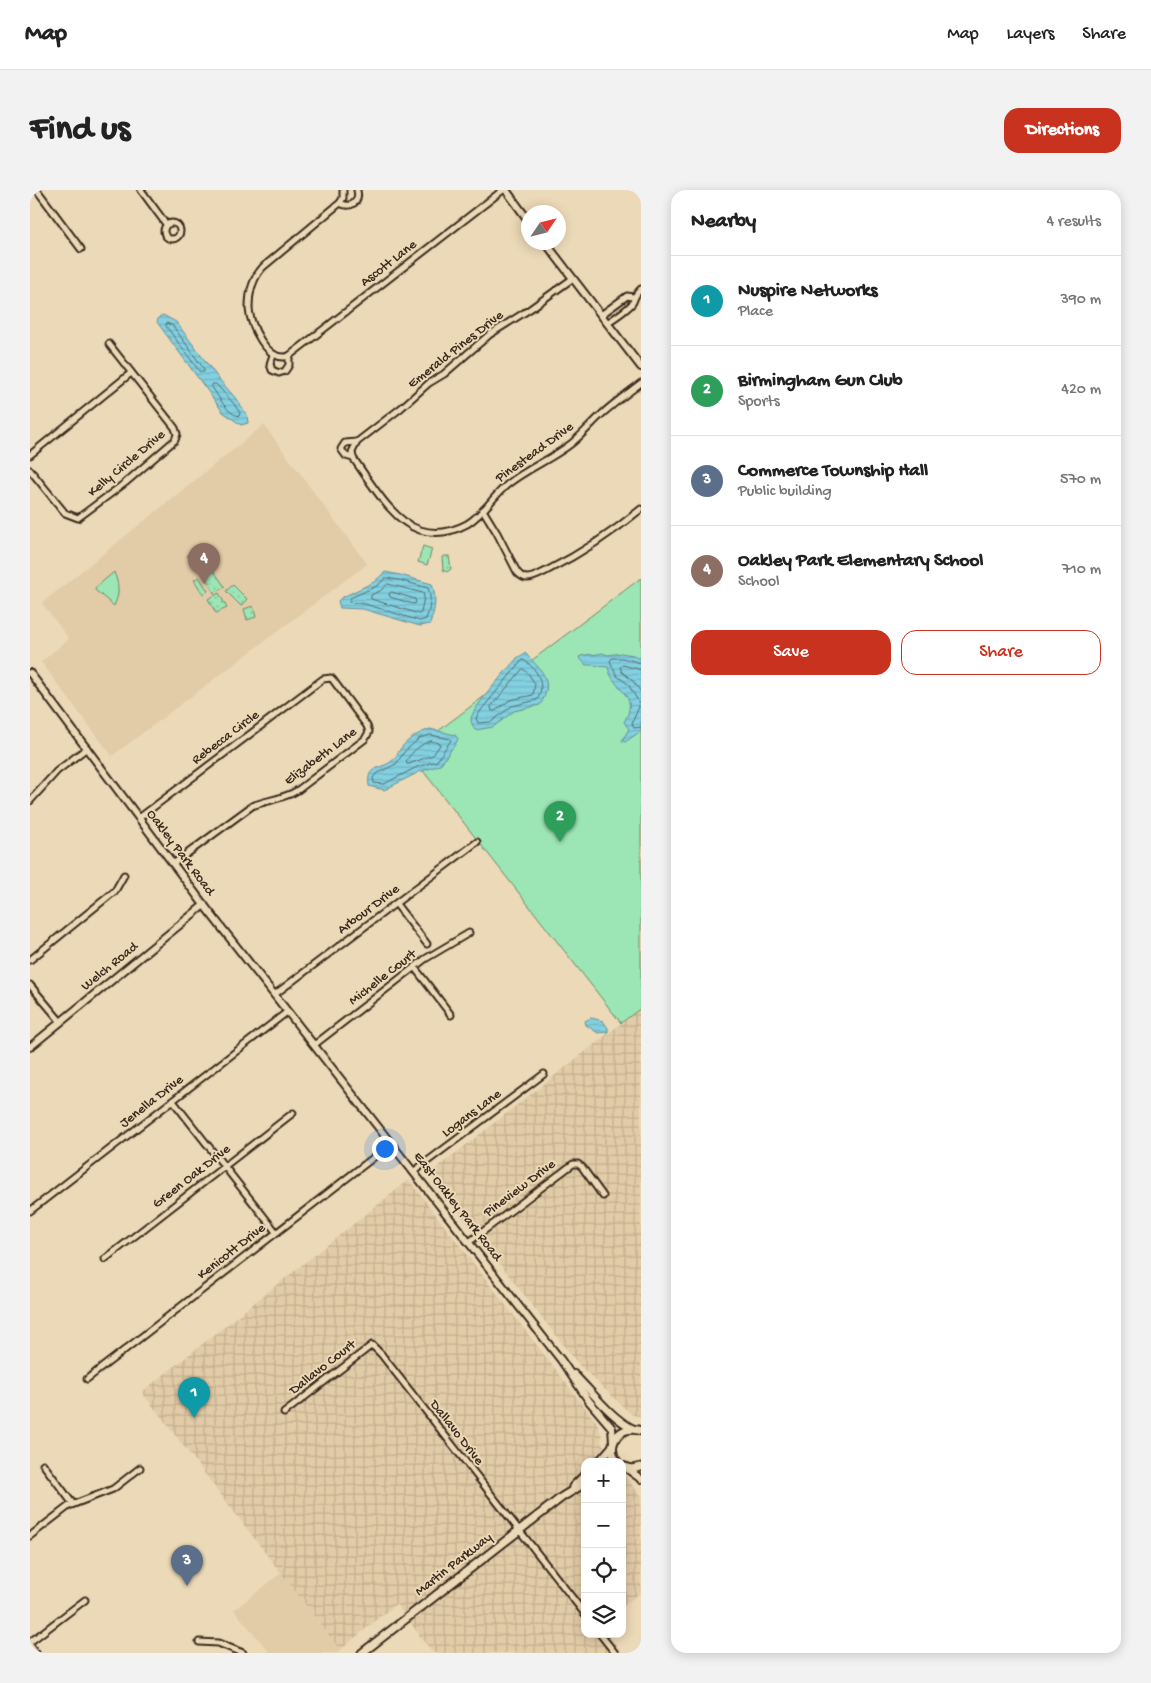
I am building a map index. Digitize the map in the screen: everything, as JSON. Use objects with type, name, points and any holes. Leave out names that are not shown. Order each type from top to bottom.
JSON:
[{"type":"main road","points":[[602,1458],[621,1432],[638,1430]]},
{"type":"main road","points":[[612,1444],[612,1452],[615,1458]]},
{"type":"main road","points":[[626,1468],[632,1469],[641,1467]]},
{"type":"main road","name":"Martin Parkway","points":[[562,1498],[581,1479]]},
{"type":"main road","name":"Martin Parkway","points":[[367,1651],[519,1531],[581,1486]]},
{"type":"street","points":[[37,190],[81,249]]},
{"type":"street","points":[[141,190],[166,224]]},
{"type":"street","points":[[340,203],[344,190]]},
{"type":"street","name":"Ascott Lane","points":[[357,190],[358,197],[356,202],[345,206],[340,203],[268,261],[258,273],[250,291],[249,309],[253,328],[273,355],[270,364],[272,370],[279,373],[285,371],[289,366],[289,356],[504,190]]},
{"type":"street","points":[[504,190],[521,211]]},
{"type":"street","points":[[551,250],[641,367]]},
{"type":"street","name":"Emerald Pines Drive","points":[[357,442],[350,442],[342,446],[343,454],[346,456],[353,455],[357,442],[401,408],[429,383],[444,374],[489,335],[572,279]]},
{"type":"street","points":[[601,315],[628,296],[633,296],[641,289]]},
{"type":"street","points":[[607,323],[633,302],[633,296]]},
{"type":"street","name":"Kelly Circle Drive","points":[[30,470],[65,513],[78,518],[126,483],[175,440],[177,434],[175,428],[109,344]]},
{"type":"street","points":[[273,355],[280,358],[289,356]]},
{"type":"street","points":[[30,455],[131,373]]},
{"type":"street","name":"Pinestead Drive","points":[[353,455],[393,511],[405,522],[419,530],[442,534],[467,524],[478,517],[505,487],[521,474],[572,443],[610,406],[641,383]]},
{"type":"street","points":[[483,510],[517,572],[526,578],[535,576],[574,557],[599,542],[641,509]]},
{"type":"street","name":"Oakley Park Road","points":[[30,673],[204,906],[314,1045]]},
{"type":"street","name":"Rebecca Circle","points":[[139,818],[320,681],[327,678]]},
{"type":"street","name":"Elizabeth Lane","points":[[172,864],[252,806],[264,801],[289,796],[368,737],[370,732],[367,726],[333,680],[327,678]]},
{"type":"street","points":[[30,801],[57,771],[87,748]]},
{"type":"street","name":"Arbour Drive","points":[[274,995],[477,842]]},
{"type":"street","points":[[30,960],[116,891],[124,875]]},
{"type":"street","points":[[396,904],[428,944]]},
{"type":"street","name":"Welch Road","points":[[30,1047],[204,906]]},
{"type":"street","name":"Michelle Court","points":[[314,1045],[430,956],[469,933]]},
{"type":"street","points":[[415,968],[450,1015]]},
{"type":"street","points":[[30,985],[61,1022]]},
{"type":"street","name":"Jenella Drive","points":[[30,1210],[287,1012]]},
{"type":"street","name":"East Oakley Park Road","points":[[314,1045],[561,1360],[589,1400],[612,1428],[612,1444]]},
{"type":"street","name":"Logans Lane","points":[[413,1172],[544,1074]]},
{"type":"street","points":[[173,1100],[276,1232]]},
{"type":"street","name":"Green Oak Drive","points":[[105,1259],[293,1113]]},
{"type":"street","name":"Kenicott Drive","points":[[87,1378],[391,1144]]},
{"type":"street","name":"Pineview Drive","points":[[468,1242],[573,1164],[578,1164],[582,1167],[603,1196]]},
{"type":"street","name":"Dallavo Court","points":[[284,1413],[366,1349],[372,1345],[376,1349]]},
{"type":"street","name":"Dallavo Drive","points":[[376,1349],[581,1609]]},
{"type":"street","name":"East Oakley Park Road","points":[[561,1360],[615,1417],[627,1426],[638,1430]]},
{"type":"street","points":[[43,1464],[73,1504]]},
{"type":"street","points":[[30,1536],[73,1504],[102,1495],[140,1468]]},
{"type":"street","points":[[626,1468],[641,1479]]},
{"type":"street","points":[[36,1653],[30,1644],[85,1600]]},
{"type":"street","points":[[603,1638],[615,1653]]},
{"type":"street","points":[[199,1642],[218,1643],[243,1653]]},
{"type":"shaded area","points":[[264,425],[367,564],[112,756],[41,662],[69,639],[42,603]]},
{"type":"shaded area","points":[[641,1008],[641,1416],[632,1415],[580,1366],[429,1174]]},
{"type":"shaded area","points":[[409,1180],[597,1423],[602,1436],[601,1442],[612,1458],[581,1458],[581,1638],[611,1638],[622,1653],[433,1653],[396,1604],[340,1650],[142,1392]]},
{"type":"shaded area","points":[[626,1478],[641,1496],[641,1592],[626,1604]]},
{"type":"shaded area","points":[[281,1573],[340,1650],[336,1653],[270,1653],[234,1610]]},
{"type":"green space","points":[[204,544],[214,558],[197,570],[187,555]]},
{"type":"green space","points":[[423,546],[432,549],[427,565],[418,562]]},
{"type":"green space","points":[[449,556],[451,569],[447,572],[443,570],[442,557]]},
{"type":"green space","points":[[211,567],[225,587],[214,593],[203,572]]},
{"type":"green space","points":[[114,572],[118,589],[114,606],[95,588]]},
{"type":"green space","points":[[199,577],[208,591],[203,594],[194,580]]},
{"type":"green space","points":[[641,578],[641,1008],[621,1023],[409,753]]},
{"type":"green space","points":[[233,585],[247,599],[241,606],[226,591]]},
{"type":"green space","points":[[219,593],[227,608],[216,613],[208,599]]},
{"type":"green space","points":[[253,606],[256,617],[247,620],[244,609]]},
{"type":"water","points":[[163,315],[176,322],[218,378],[238,401],[247,415],[248,423],[241,425],[223,412],[157,322],[159,317]]},
{"type":"water","points":[[385,572],[432,584],[435,604],[430,624],[420,626],[363,609],[340,608],[338,601],[341,598],[374,582]]},
{"type":"water","points":[[525,653],[537,665],[546,683],[544,697],[540,705],[514,711],[493,727],[475,730],[471,719],[477,706],[517,658]]},
{"type":"water","points":[[602,653],[608,655],[621,653],[641,658],[641,731],[625,742],[622,741],[629,729],[624,722],[628,713],[628,699],[615,682],[608,667],[586,665],[579,657]]},
{"type":"water","points":[[430,729],[455,735],[458,739],[440,765],[419,772],[384,790],[369,786],[372,771],[392,761],[407,741]]},
{"type":"water","points":[[591,1018],[603,1021],[608,1028],[608,1032],[598,1033],[586,1025],[585,1021]]},
{"type":"place","name":"Oakley Park Elementary School","points":[[204,584]]},
{"type":"place","name":"Birmingham Gun Club","points":[[560,842]]},
{"type":"place","name":"Nuspire Networks","points":[[194,1418]]},
{"type":"place","name":"Commerce Township Hall","points":[[187,1586]]}]
